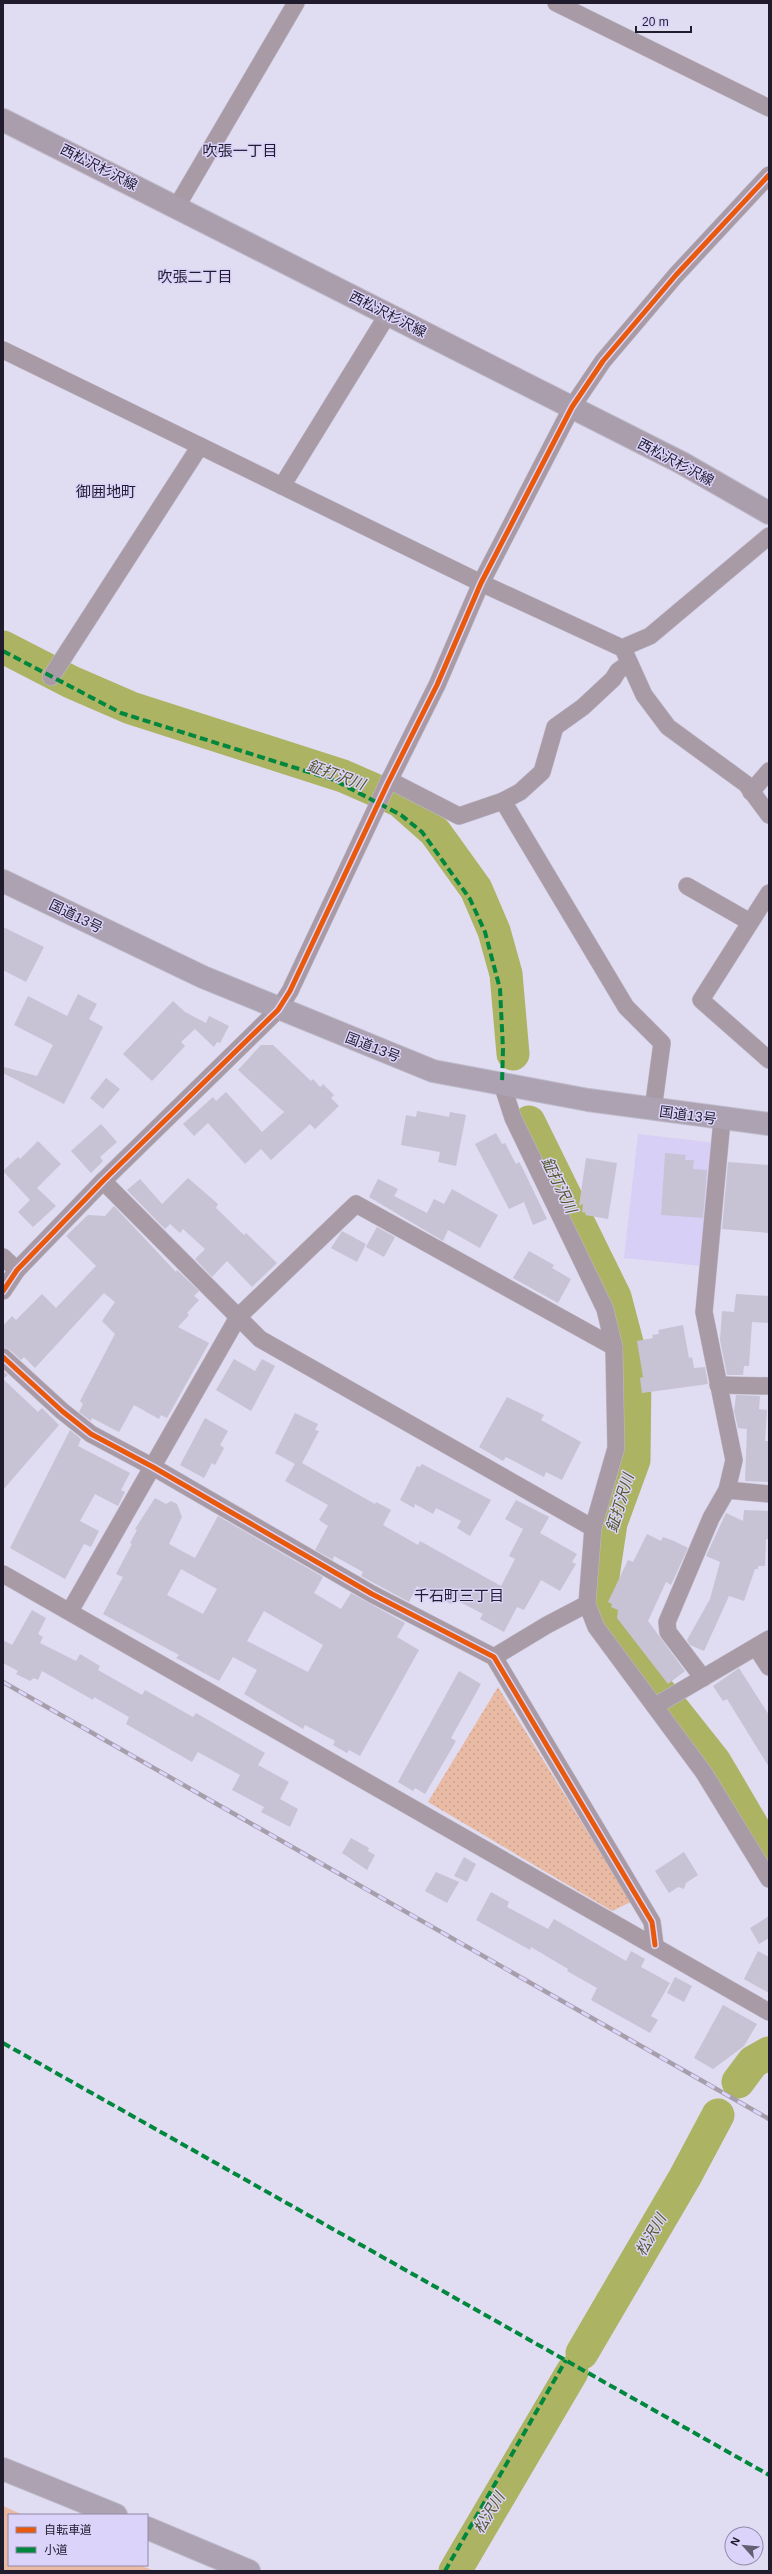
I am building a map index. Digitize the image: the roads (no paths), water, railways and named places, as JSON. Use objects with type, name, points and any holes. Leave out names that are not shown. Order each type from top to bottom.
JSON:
[{"type":"highway","name":"国道13号","points":[[3,881],[203,977],[278,1010],[433,1071],[652,1110],[722,1120],[769,1124]]},
{"type":"highway","points":[[3,2469],[114,2514]]},
{"type":"highway","points":[[148,2528],[249,2571]]},
{"type":"main road","name":"西松沢杉沢線","points":[[3,120],[177,206],[766,507]]},
{"type":"street","points":[[177,206],[296,3]]},
{"type":"street","points":[[556,3],[769,108]]},
{"type":"street","points":[[3,1291],[17,1270],[103,1181],[278,1010],[290,991],[388,783],[437,685],[481,583],[572,408],[603,361],[676,275],[769,175]]},
{"type":"street","points":[[282,486],[388,314]]},
{"type":"street","points":[[3,350],[481,583],[625,655],[644,695],[668,727],[734,775],[751,792],[769,815]]},
{"type":"street","points":[[53,673],[200,446]]},
{"type":"street","points":[[388,783],[459,816],[503,802],[520,792],[542,772],[555,727],[583,707],[613,679],[625,655],[650,636],[769,536]]},
{"type":"street","points":[[751,792],[769,771]]},
{"type":"street","points":[[503,802],[626,1007],[662,1043],[652,1110]]},
{"type":"street","points":[[687,886],[750,922]]},
{"type":"street","points":[[769,893],[701,1000],[769,1060]]},
{"type":"street","points":[[502,1084],[512,1118],[605,1309],[614,1346],[616,1448],[593,1528],[587,1604],[596,1627],[656,1706],[704,1773],[769,1879]]},
{"type":"street","points":[[703,1678],[668,1632],[666,1622],[711,1518],[727,1490],[734,1460],[704,1312],[722,1120]]},
{"type":"street","points":[[103,1181],[260,1339],[593,1528]]},
{"type":"street","points":[[70,1611],[238,1318],[356,1204],[614,1346]]},
{"type":"street","points":[[3,1257],[17,1270]]},
{"type":"street","points":[[3,1357],[62,1411],[91,1434],[153,1467],[372,1594],[494,1657],[652,1922],[655,1945]]},
{"type":"street","points":[[718,1385],[769,1386]]},
{"type":"street","points":[[727,1490],[769,1494]]},
{"type":"street","points":[[3,1574],[655,1945],[769,2012]]},
{"type":"street","points":[[494,1657],[547,1625],[587,1604]]},
{"type":"street","points":[[656,1706],[763,1643],[769,1667]]},
{"type":"waterway","name":"鉦打沢川","points":[[3,647],[71,682],[131,708],[343,776],[400,801],[435,832],[476,889],[494,931],[506,974],[513,1054]]},
{"type":"waterway","name":"鉦打沢川","points":[[529,1122],[615,1297],[635,1373],[634,1460],[611,1523],[600,1596],[608,1627],[715,1762],[769,1854]]},
{"type":"waterway","name":"松沢川","points":[[738,2082],[753,2062],[769,2053]]},
{"type":"waterway","name":"松沢川","points":[[582,2353],[685,2177],[718,2115]]},
{"type":"waterway","name":"松沢川","points":[[455,2571],[572,2372]]},
{"type":"railway","points":[[3,1682],[769,2119]]},
{"type":"district","name":"吹張一丁目","points":[[240,151]]},
{"type":"district","name":"吹張二丁目","points":[[195,277]]},
{"type":"district","name":"御囲地町","points":[[106,492]]},
{"type":"district","name":"千石町三丁目","points":[[459,1596]]}]
